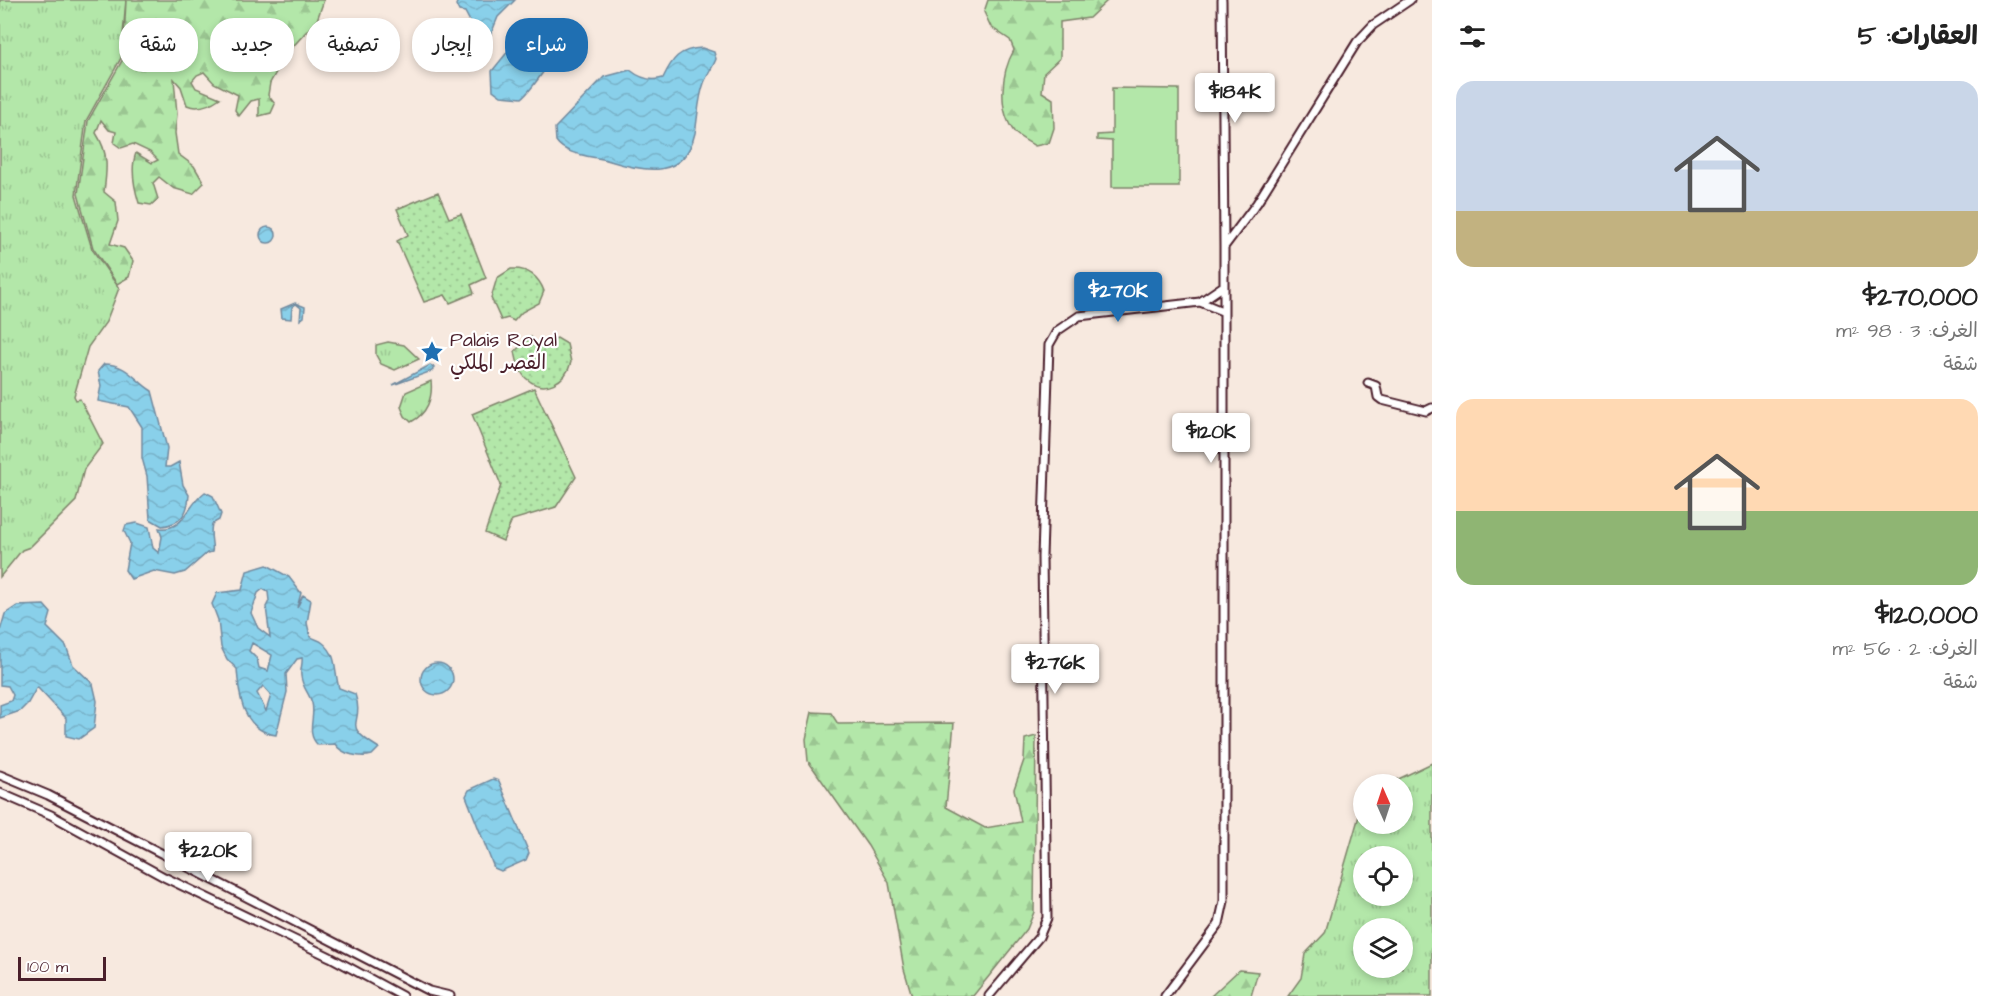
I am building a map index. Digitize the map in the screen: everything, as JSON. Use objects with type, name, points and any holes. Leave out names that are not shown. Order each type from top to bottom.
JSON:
[{"type":"street","points":[[1165,996],[1219,924],[1224,901],[1222,0]]},
{"type":"street","points":[[1224,247],[1257,203],[1357,42],[1373,25],[1410,0]]},
{"type":"street","points":[[989,996],[1039,937],[1047,918],[1042,557],[1049,345],[1057,331],[1079,316],[1200,302],[1222,288]]},
{"type":"street","points":[[1200,302],[1222,310]]},
{"type":"street","points":[[1368,383],[1376,386],[1378,397],[1382,400],[1426,411],[1432,408]]},
{"type":"street","points":[[0,775],[48,795],[429,991],[450,996]]},
{"type":"street","points":[[0,793],[51,815],[164,877],[330,957],[402,996]]},
{"type":"green space","points":[[0,0],[126,0],[124,18],[119,18],[119,62],[86,121],[76,195],[92,249],[119,288],[106,322],[88,347],[74,396],[76,400],[80,399],[103,444],[84,469],[76,501],[30,547],[22,550],[0,577]]},
{"type":"green space","points":[[126,0],[324,0],[318,18],[306,18],[306,32],[294,45],[294,18],[210,18],[210,72],[276,72],[270,83],[268,95],[275,104],[271,113],[259,116],[259,99],[251,101],[239,116],[235,110],[238,95],[214,83],[204,72],[192,81],[196,88],[220,98],[204,106],[195,107],[187,105],[181,87],[174,79],[177,114],[175,133],[178,154],[194,166],[204,183],[193,194],[173,188],[159,177],[153,183],[158,199],[151,205],[139,203],[133,178],[136,153],[152,163],[158,160],[150,152],[133,144],[121,148],[114,143],[116,132],[109,130],[101,120],[96,133],[103,147],[106,161],[104,192],[116,202],[118,221],[110,244],[124,248],[133,261],[129,277],[117,284],[93,248],[78,194],[88,121],[119,66],[119,72],[198,72],[198,18],[125,18]]},
{"type":"green space","points":[[988,0],[1108,0],[1089,18],[1060,22],[1060,58],[1044,73],[1042,92],[1053,99],[1054,128],[1049,143],[1035,146],[1017,135],[1009,124],[1005,114],[1003,92],[1006,69],[1014,50],[1010,40],[991,27],[984,12]]},
{"type":"green space","points":[[1112,88],[1179,89],[1179,187],[1112,187],[1112,141],[1097,140],[1097,135],[1112,134]]},
{"type":"green space","points":[[438,192],[449,218],[461,214],[486,278],[471,285],[474,293],[450,303],[445,295],[424,302],[397,241],[408,235],[397,209]]},
{"type":"green space","points":[[511,269],[527,271],[539,281],[544,291],[539,303],[522,312],[514,321],[508,318],[501,320],[491,298],[497,278]]},
{"type":"green space","points":[[531,337],[535,345],[557,338],[567,344],[571,362],[564,375],[554,384],[534,383],[524,376],[520,369],[515,351]]},
{"type":"green space","points":[[388,342],[404,345],[419,359],[395,370],[381,364],[376,355],[376,345]]},
{"type":"green space","points":[[431,381],[428,405],[417,419],[411,422],[401,407],[406,392]]},
{"type":"green space","points":[[534,388],[576,477],[556,507],[512,520],[503,541],[485,533],[501,485],[472,414]]},
{"type":"green space","points":[[812,712],[831,713],[838,724],[954,723],[946,807],[985,828],[1021,822],[1014,789],[1024,760],[1025,739],[1036,736],[1034,912],[1027,929],[973,996],[912,996],[904,969],[889,883],[868,846],[808,761],[806,739]]},
{"type":"green space","points":[[1432,763],[1432,996],[1288,996],[1301,978],[1305,954],[1325,933],[1354,834],[1413,834],[1413,774],[1409,774]]},
{"type":"green space","points":[[1239,970],[1258,972],[1251,996],[1211,996]]},
{"type":"water","points":[[458,0],[515,0],[498,17],[493,29],[493,18],[468,18],[465,12],[459,11],[456,5]]},
{"type":"water","points":[[702,48],[714,52],[716,59],[702,89],[695,133],[690,148],[682,159],[661,169],[636,168],[573,153],[556,141],[555,128],[604,77],[630,70],[645,78],[654,80],[663,78],[677,56],[687,50]]},
{"type":"water","points":[[505,55],[505,72],[543,72],[522,98],[501,96],[493,90],[493,70]]},
{"type":"water","points":[[268,227],[276,235],[268,243],[260,235]]},
{"type":"water","points":[[295,303],[305,307],[304,317],[300,320],[301,308],[296,304],[292,307],[291,319],[282,318],[281,309]]},
{"type":"water","points":[[104,364],[125,370],[152,391],[167,448],[165,467],[179,462],[183,485],[189,495],[185,512],[174,523],[162,526],[150,519],[147,476],[142,458],[142,427],[129,407],[98,401],[101,386],[98,371]]},
{"type":"water","points":[[430,365],[434,367],[432,371],[393,385]]},
{"type":"water","points":[[205,492],[213,496],[221,514],[219,520],[212,524],[212,552],[207,553],[185,572],[175,575],[154,571],[131,579],[125,570],[130,543],[124,531],[126,525],[137,523],[149,527],[153,548],[159,553],[162,537],[159,528],[175,525]]},
{"type":"water","points":[[267,565],[289,577],[301,593],[297,608],[303,595],[311,600],[307,623],[310,636],[321,642],[331,653],[339,688],[355,694],[358,704],[356,728],[360,734],[379,748],[372,755],[352,755],[342,751],[335,744],[318,745],[314,740],[311,730],[313,708],[301,676],[302,658],[297,659],[286,674],[287,692],[276,735],[265,732],[249,719],[241,700],[237,669],[227,659],[221,647],[218,620],[212,604],[217,593],[242,590],[247,571]],"holes":[[[263,589],[268,592],[269,601],[266,607],[270,637],[258,628],[251,613],[258,593]],[[252,643],[272,655],[268,671],[259,668],[257,659],[249,651]],[[263,686],[271,695],[266,711],[257,693]]]},
{"type":"water","points":[[44,605],[51,613],[47,627],[66,646],[73,665],[93,684],[97,701],[94,728],[79,739],[66,736],[66,718],[37,687],[28,703],[20,711],[0,718],[0,705],[11,701],[13,695],[8,686],[0,685],[0,631],[5,614],[17,606]]},
{"type":"water","points":[[437,663],[449,667],[453,679],[449,691],[437,695],[425,691],[421,679],[425,667]]},
{"type":"water","points":[[493,779],[499,781],[529,853],[526,860],[501,871],[494,868],[466,796],[469,790]]},
{"type":"place","name":"Palais Royal القصر الملكي","points":[[432,352]]}]
